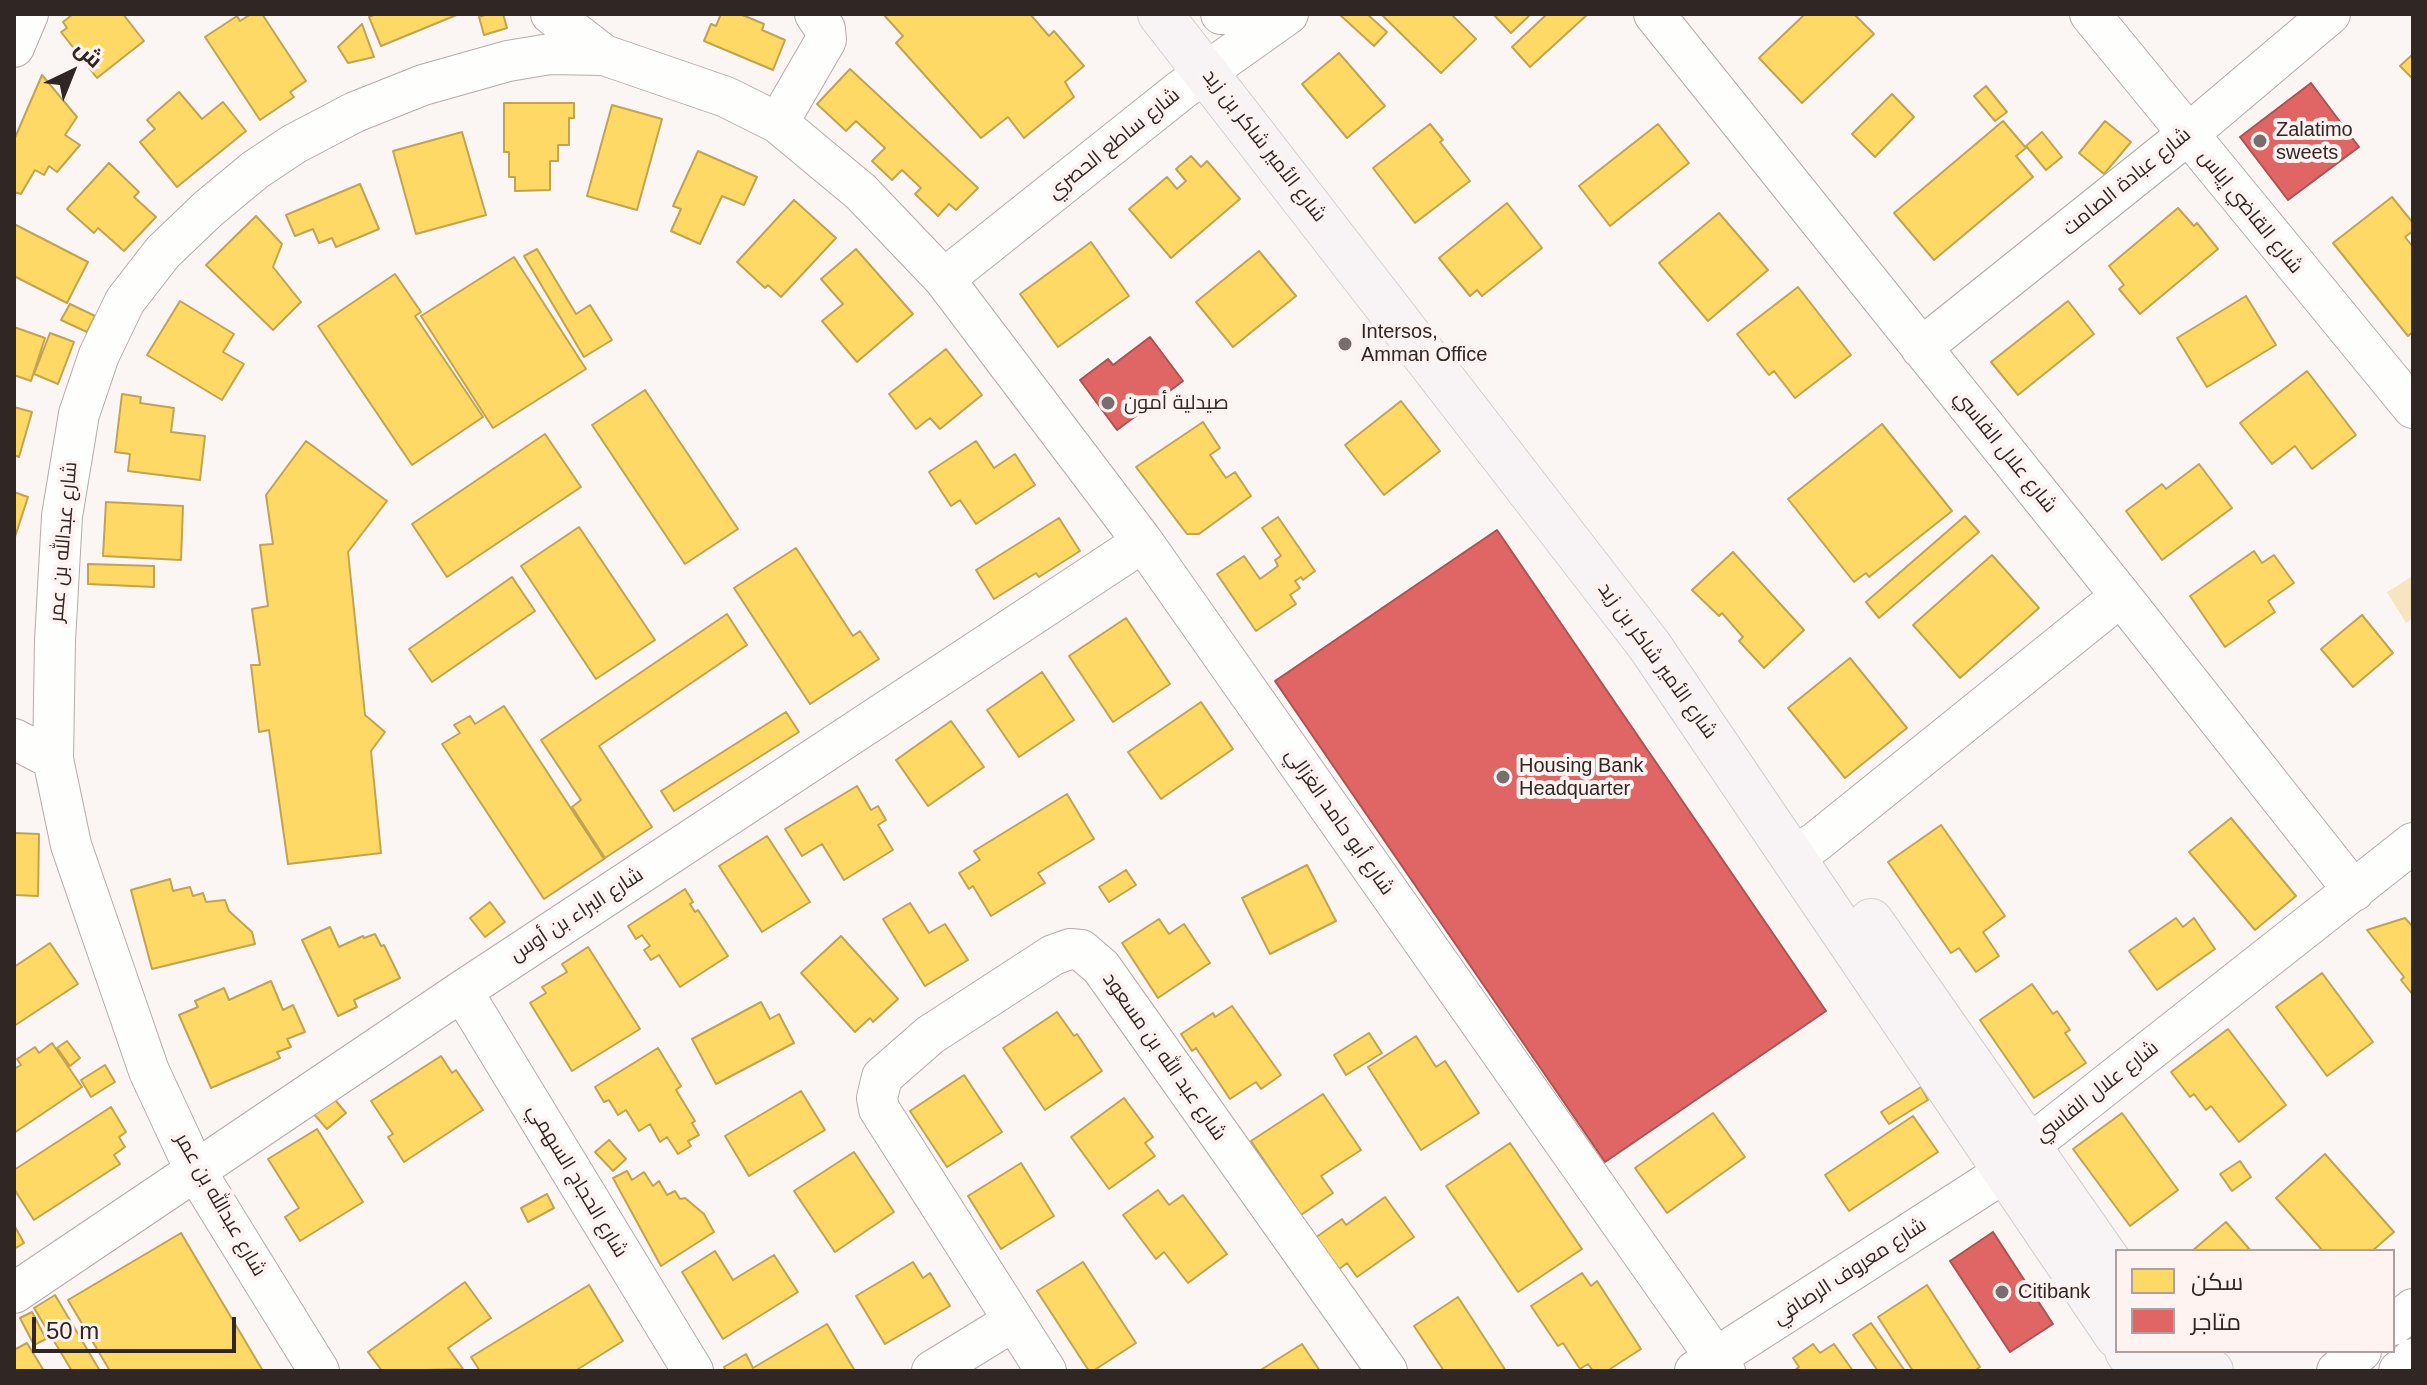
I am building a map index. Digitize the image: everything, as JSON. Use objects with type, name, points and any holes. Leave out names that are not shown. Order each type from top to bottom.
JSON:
[{"type":"main road","name":"شارع الأمير شاكر بن زيد","points":[[1160,14],[1223,39]]},
{"type":"main road","name":"شارع الأمير شاكر بن زيد","points":[[1197,14],[1223,39],[1267,103],[1667,629],[1804,850],[2017,1159],[2115,1332]]},
{"type":"main road","name":"شارع الأمير شاكر بن زيد","points":[[2017,1159],[2115,1271]]},
{"type":"main road","points":[[2135,1353],[2211,1371]]},
{"type":"street","points":[[14,47],[28,14]]},
{"type":"street","points":[[551,14],[604,55]]},
{"type":"street","points":[[778,123],[826,40],[825,29],[815,14]]},
{"type":"street","name":"شارع ساطع الحصري","points":[[944,279],[1223,39],[1266,31],[1288,14]]},
{"type":"street","name":"شارع علال الفاسي","points":[[1654,14],[2354,891]]},
{"type":"street","name":"شارع القاضي إياس","points":[[2090,14],[2187,135],[2411,400]]},
{"type":"street","name":"شارع عبادة الصامت","points":[[1921,348],[2187,135],[2330,14]]},
{"type":"street","name":"شارع عبدالله بن عمر","points":[[319,1371],[195,1170],[149,1071],[71,845],[53,759],[62,516],[79,414],[99,355],[125,301],[163,252],[208,209],[255,170],[294,144],[355,112],[423,85],[508,61],[550,54],[604,55],[726,97],[778,123],[861,192],[944,279]]},
{"type":"street","name":"شارع أبو حامد الغزالي","points":[[944,279],[1143,542],[1712,1367]]},
{"type":"street","name":"شارع البراء بن أوس","points":[[14,1293],[462,991],[1143,542]]},
{"type":"street","points":[[1804,850],[2121,596]]},
{"type":"street","points":[[14,739],[53,759]]},
{"type":"street","name":"شارع علال الفاسي","points":[[2017,1159],[2413,843]]},
{"type":"street","name":"شارع عبد الله بن مسعود","points":[[1046,1371],[879,1109],[878,1086],[889,1068],[974,1004],[1062,950],[1081,950],[1101,967],[1387,1371]]},
{"type":"street","name":"شارع الحجاج السهمي","points":[[462,991],[693,1371]]},
{"type":"street","name":"شارع معروف الرصافي","points":[[1712,1367],[2017,1159]]},
{"type":"street","points":[[2395,1323],[2413,1309]]},
{"type":"street","points":[[932,1371],[1012,1322]]},
{"type":"street","points":[[2337,1371],[2359,1353]]},
{"type":"street","points":[[2399,1371],[2413,1359]]},
{"type":"shaded area","points":[[2413,576],[2413,618],[2406,623],[2387,592]]},
{"type":"building: سكن","points":[[73,14],[123,14],[144,41],[97,78],[61,32],[67,28],[63,22]]},
{"type":"building: سكن","points":[[251,14],[262,14],[306,81],[290,92],[294,97],[260,120],[205,37],[237,16],[240,21]]},
{"type":"building: سكن","points":[[376,14],[459,14],[381,46],[369,17]]},
{"type":"building: سكن","points":[[503,14],[507,28],[484,35],[479,17]]},
{"type":"building: سكن","points":[[721,14],[740,14],[764,24],[762,30],[785,40],[773,70],[704,41],[711,24],[716,26]]},
{"type":"building: سكن","points":[[883,14],[1030,14],[1049,36],[1054,31],[1084,66],[1065,82],[1074,97],[1024,138],[1008,117],[981,138],[896,43],[903,36]]},
{"type":"building: سكن","points":[[1339,14],[1367,14],[1387,32],[1374,46]]},
{"type":"building: سكن","points":[[1381,14],[1451,14],[1476,39],[1441,73]]},
{"type":"building: سكن","points":[[1493,14],[1531,14],[1511,33]]},
{"type":"building: سكن","points":[[1547,14],[1588,14],[1530,67],[1512,47]]},
{"type":"building: سكن","points":[[1805,14],[1854,14],[1874,34],[1802,103],[1759,58]]},
{"type":"building: سكن","points":[[362,24],[374,57],[348,63],[338,47]]},
{"type":"building: سكن","points":[[1339,53],[1385,106],[1347,138],[1302,84]]},
{"type":"building: سكن","points":[[2413,54],[2413,79],[2400,66]]},
{"type":"building: سكن","points":[[850,69],[978,188],[956,210],[949,204],[938,216],[915,194],[921,188],[902,170],[892,180],[872,161],[885,148],[856,121],[846,131],[817,104]]},
{"type":"building: سكن","points":[[42,75],[77,117],[65,135],[80,145],[57,172],[49,166],[44,175],[35,170],[21,194],[14,192],[14,140]]},
{"type":"building: سكن","points":[[1986,86],[2007,112],[1995,121],[1974,96]]},
{"type":"building: سكن","points":[[179,92],[202,119],[223,102],[246,131],[177,187],[140,142],[155,129],[147,120]]},
{"type":"building: سكن","points":[[1892,94],[1914,117],[1875,157],[1852,134]]},
{"type":"building: سكن","points":[[504,103],[574,103],[574,118],[569,118],[569,145],[558,145],[558,161],[550,161],[550,190],[515,191],[515,177],[509,177],[509,152],[504,152]]},
{"type":"building: سكن","points":[[612,105],[662,119],[637,210],[587,196]]},
{"type":"building: سكن","points":[[2003,121],[2026,148],[2016,156],[2033,177],[1934,260],[1894,213]]},
{"type":"building: سكن","points":[[2105,121],[2131,142],[2104,174],[2079,153]]},
{"type":"building: سكن","points":[[1430,124],[1470,181],[1415,223],[1373,168]]},
{"type":"building: سكن","points":[[1658,124],[1689,163],[1610,226],[1579,186]]},
{"type":"building: سكن","points":[[462,132],[486,215],[416,234],[393,151]]},
{"type":"building: سكن","points":[[2042,132],[2062,157],[2046,170],[2026,146]]},
{"type":"building: سكن","points":[[698,151],[757,177],[744,205],[722,196],[700,244],[671,231],[681,209],[673,206]]},
{"type":"building: سكن","points":[[1191,156],[1201,167],[1207,161],[1240,199],[1171,258],[1129,209],[1167,177],[1177,189],[1186,181],[1176,169]]},
{"type":"building: سكن","points":[[109,163],[139,192],[134,197],[156,217],[124,251],[98,228],[94,233],[67,209]]},
{"type":"building: سكن","points":[[360,184],[379,229],[336,247],[332,238],[319,243],[313,229],[295,236],[286,215]]},
{"type":"building: سكن","points":[[2392,197],[2413,223],[2413,231],[2405,237],[2413,247],[2413,332],[2408,336],[2333,243]]},
{"type":"building: سكن","points":[[794,200],[836,238],[781,297],[768,285],[765,288],[737,262]]},
{"type":"building: سكن","points":[[1507,203],[1542,248],[1482,296],[1477,290],[1470,296],[1439,258]]},
{"type":"building: سكن","points":[[2178,208],[2194,226],[2197,223],[2218,249],[2140,314],[2119,289],[2124,285],[2109,266]]},
{"type":"building: سكن","points":[[1719,213],[1768,270],[1708,321],[1659,263]]},
{"type":"building: سكن","points":[[256,216],[282,244],[273,267],[301,302],[273,330],[206,265]]},
{"type":"building: سكن","points":[[14,224],[88,262],[67,303],[14,276]]},
{"type":"building: سكن","points":[[1091,242],[1129,296],[1058,347],[1020,294]]},
{"type":"building: سكن","points":[[537,249],[576,314],[590,305],[612,340],[584,357],[524,256]]},
{"type":"building: سكن","points":[[856,249],[913,314],[857,362],[822,321],[843,304],[821,279]]},
{"type":"building: سكن","points":[[1259,251],[1296,296],[1233,347],[1196,302]]},
{"type":"building: سكن","points":[[514,257],[586,369],[493,428],[421,316]]},
{"type":"building: سكن","points":[[395,274],[421,312],[415,316],[483,417],[412,465],[318,326]]},
{"type":"building: سكن","points":[[1798,287],[1851,355],[1795,398],[1774,371],[1769,375],[1737,334]]},
{"type":"building: سكن","points":[[2246,296],[2276,345],[2207,387],[2177,338]]},
{"type":"building: سكن","points":[[180,301],[234,334],[223,352],[244,364],[222,400],[147,355]]},
{"type":"building: سكن","points":[[2068,301],[2094,334],[2018,395],[1991,362]]},
{"type":"building: سكن","points":[[70,304],[95,316],[87,332],[61,320]]},
{"type":"building: سكن","points":[[14,327],[45,338],[31,381],[14,375]]},
{"type":"building: سكن","points":[[50,333],[74,342],[58,384],[34,374]]},
{"type":"building: سكن","points":[[946,349],[982,395],[940,429],[930,418],[916,429],[889,394]]},
{"type":"building: سكن","points":[[2307,371],[2356,435],[2312,469],[2295,446],[2272,464],[2240,423]]},
{"type":"building: سكن","points":[[645,390],[738,529],[685,564],[592,425]]},
{"type":"building: سكن","points":[[122,394],[141,397],[140,403],[174,408],[171,432],[205,436],[200,480],[128,471],[130,454],[115,452]]},
{"type":"building: سكن","points":[[1401,401],[1440,451],[1384,495],[1345,445]]},
{"type":"building: سكن","points":[[14,407],[32,412],[19,457],[14,455]]},
{"type":"building: سكن","points":[[1203,422],[1220,448],[1210,455],[1226,478],[1235,472],[1251,496],[1199,534],[1187,534],[1136,467]]},
{"type":"building: سكن","points":[[1882,424],[1952,511],[1869,577],[1866,573],[1854,582],[1788,499]]},
{"type":"building: سكن","points":[[545,434],[581,487],[447,577],[412,524]]},
{"type":"building: سكن","points":[[306,441],[387,501],[348,552],[365,715],[385,732],[371,751],[381,853],[288,864],[269,730],[259,732],[251,665],[260,665],[252,609],[268,606],[260,545],[273,544],[266,495]]},
{"type":"building: سكن","points":[[976,441],[994,468],[1015,454],[1035,485],[976,524],[960,500],[951,506],[929,472]]},
{"type":"building: سكن","points":[[2199,464],[2232,508],[2162,560],[2126,511],[2162,484],[2166,489]]},
{"type":"building: سكن","points":[[14,492],[28,497],[14,540]]},
{"type":"building: سكن","points":[[106,502],[183,506],[181,560],[103,556]]},
{"type":"building: سكن","points":[[1965,516],[1979,532],[1879,618],[1866,602]]},
{"type":"building: سكن","points":[[1278,517],[1315,571],[1303,580],[1301,577],[1295,581],[1300,588],[1290,595],[1296,604],[1256,631],[1217,574],[1244,556],[1260,579],[1278,566],[1275,560],[1281,556],[1262,528]]},
{"type":"building: سكن","points":[[1059,518],[1080,551],[1039,577],[1036,573],[994,599],[976,570]]},
{"type":"building: سكن","points":[[579,527],[655,640],[596,679],[521,566]]},
{"type":"building: سكن","points":[[796,548],[853,636],[860,631],[879,659],[810,704],[734,588]]},
{"type":"building: سكن","points":[[2254,551],[2262,563],[2274,555],[2294,583],[2268,601],[2275,612],[2225,647],[2190,596]]},
{"type":"building: سكن","points":[[1733,552],[1804,630],[1764,668],[1739,641],[1743,637],[1722,613],[1719,616],[1692,590]]},
{"type":"building: سكن","points":[[1992,555],[2039,608],[1960,678],[1913,625]]},
{"type":"building: سكن","points":[[88,564],[154,566],[154,587],[88,584]]},
{"type":"building: سكن","points":[[512,577],[535,611],[432,682],[409,649]]},
{"type":"building: سكن","points":[[727,614],[747,645],[599,746],[652,827],[605,858],[572,807],[581,800],[541,740]]},
{"type":"building: سكن","points":[[2362,615],[2393,653],[2353,687],[2321,649]]},
{"type":"building: سكن","points":[[1126,618],[1170,684],[1113,722],[1069,656]]},
{"type":"building: سكن","points":[[1850,658],[1907,728],[1845,778],[1788,708]]},
{"type":"building: سكن","points":[[1042,672],[1074,720],[1019,757],[987,710]]},
{"type":"building: سكن","points":[[1201,702],[1233,749],[1161,799],[1128,752]]},
{"type":"building: سكن","points":[[504,706],[604,859],[544,899],[442,744],[460,733],[454,725],[470,716],[475,724]]},
{"type":"building: سكن","points":[[786,712],[799,732],[674,811],[661,791]]},
{"type":"building: سكن","points":[[951,721],[984,767],[928,806],[896,760]]},
{"type":"building: سكن","points":[[857,786],[871,810],[878,806],[886,820],[878,825],[893,850],[844,880],[822,844],[802,856],[785,829]]},
{"type":"building: سكن","points":[[1067,794],[1094,839],[1038,873],[1045,883],[991,916],[973,886],[969,889],[959,873],[980,860],[974,851]]},
{"type":"building: سكن","points":[[2231,818],[2296,896],[2255,930],[2189,852]]},
{"type":"building: سكن","points":[[1941,825],[2005,916],[1983,932],[1999,956],[1976,972],[1959,948],[1951,953],[1888,862]]},
{"type":"building: سكن","points":[[14,833],[39,834],[38,896],[14,895]]},
{"type":"building: سكن","points":[[767,836],[810,902],[762,932],[719,866]]},
{"type":"building: سكن","points":[[1307,865],[1336,921],[1270,954],[1242,898]]},
{"type":"building: سكن","points":[[1126,870],[1136,885],[1109,902],[1099,887]]},
{"type":"building: سكن","points":[[170,879],[173,891],[190,887],[193,896],[203,893],[206,902],[225,900],[229,911],[252,932],[255,944],[152,969],[131,890]]},
{"type":"building: سكن","points":[[685,889],[695,912],[698,910],[728,956],[680,987],[659,955],[651,960],[644,950],[650,946],[642,935],[636,939],[628,926]]},
{"type":"building: سكن","points":[[490,902],[505,922],[485,937],[470,918]]},
{"type":"building: سكن","points":[[910,903],[929,933],[945,924],[968,960],[925,986],[883,919]]},
{"type":"building: سكن","points":[[2176,918],[2183,927],[2194,918],[2215,949],[2157,990],[2129,951]]},
{"type":"building: سكن","points":[[2405,918],[2413,927],[2413,995],[2401,980],[2404,977],[2367,930]]},
{"type":"building: سكن","points":[[1159,919],[1169,934],[1184,924],[1210,963],[1158,998],[1122,943]]},
{"type":"building: سكن","points":[[330,927],[339,947],[375,934],[400,978],[354,1000],[357,1007],[338,1016],[302,940]]},
{"type":"building: سكن","points":[[841,936],[898,999],[873,1022],[870,1018],[855,1032],[801,973]]},
{"type":"building: سكن","points":[[50,943],[78,984],[14,1026],[14,967]]},
{"type":"building: سكن","points":[[588,947],[640,1029],[572,1071],[530,1003],[546,993],[542,987],[567,972],[562,964]]},
{"type":"building: سكن","points":[[2322,973],[2373,1042],[2327,1076],[2276,1007]]},
{"type":"building: سكن","points":[[271,981],[283,1010],[293,1005],[305,1032],[287,1039],[291,1047],[277,1052],[280,1058],[211,1088],[179,1015],[198,1007],[195,1001],[224,988],[229,1000]]},
{"type":"building: سكن","points":[[2032,984],[2053,1014],[2057,1011],[2070,1030],[2065,1033],[2086,1063],[2034,1098],[1980,1020]]},
{"type":"building: سكن","points":[[761,1002],[770,1019],[779,1014],[794,1043],[716,1084],[692,1039]]},
{"type":"building: سكن","points":[[1232,1006],[1281,1075],[1261,1089],[1256,1082],[1230,1099],[1196,1048],[1192,1051],[1181,1034],[1213,1013],[1215,1017]]},
{"type":"building: سكن","points":[[1057,1012],[1074,1036],[1077,1034],[1102,1071],[1045,1110],[1003,1048]]},
{"type":"building: سكن","points":[[2228,1029],[2286,1105],[2239,1142],[2211,1106],[2206,1110],[2194,1094],[2190,1097],[2171,1072]]},
{"type":"building: سكن","points":[[1369,1033],[1382,1053],[1346,1075],[1334,1055]]},
{"type":"building: سكن","points":[[1416,1036],[1436,1067],[1445,1061],[1479,1113],[1421,1150],[1368,1067]]},
{"type":"building: سكن","points":[[67,1041],[80,1058],[70,1066],[57,1048]]},
{"type":"building: سكن","points":[[52,1043],[82,1087],[14,1133],[14,1069],[21,1065],[17,1059],[35,1047],[39,1053]]},
{"type":"building: سكن","points":[[658,1048],[681,1086],[676,1090],[695,1121],[692,1123],[699,1135],[688,1141],[691,1146],[678,1154],[667,1137],[660,1142],[650,1124],[639,1131],[626,1110],[618,1115],[609,1100],[604,1102],[595,1087]]},
{"type":"building: سكن","points":[[441,1056],[452,1073],[456,1070],[483,1110],[404,1162],[388,1137],[393,1134],[371,1101]]},
{"type":"building: سكن","points":[[105,1065],[115,1082],[91,1097],[81,1080]]},
{"type":"building: سكن","points":[[964,1075],[1002,1132],[947,1167],[910,1111]]},
{"type":"building: سكن","points":[[1921,1087],[1928,1100],[1889,1124],[1881,1112]]},
{"type":"building: سكن","points":[[801,1091],[825,1130],[749,1176],[725,1136]]},
{"type":"building: سكن","points":[[1323,1094],[1361,1150],[1321,1176],[1333,1193],[1301,1215],[1251,1141]]},
{"type":"building: سكن","points":[[331,1095],[346,1113],[327,1129],[312,1112]]},
{"type":"building: سكن","points":[[1124,1098],[1153,1137],[1145,1143],[1155,1156],[1109,1189],[1071,1137]]},
{"type":"building: سكن","points":[[111,1107],[126,1132],[119,1137],[125,1147],[114,1155],[120,1164],[34,1220],[14,1189],[14,1170]]},
{"type":"building: سكن","points":[[1713,1113],[1745,1157],[1667,1213],[1635,1168]]},
{"type":"building: سكن","points":[[2122,1113],[2178,1190],[2130,1226],[2073,1149]]},
{"type":"building: سكن","points":[[1913,1116],[1938,1152],[1849,1211],[1825,1175]]},
{"type":"building: سكن","points":[[317,1129],[363,1202],[300,1241],[285,1217],[299,1208],[268,1159]]},
{"type":"building: سكن","points":[[609,1140],[626,1159],[613,1171],[595,1152]]},
{"type":"building: سكن","points":[[1510,1143],[1582,1249],[1518,1292],[1446,1186]]},
{"type":"building: سكن","points":[[854,1152],[894,1212],[835,1252],[794,1191]]},
{"type":"building: سكن","points":[[2325,1154],[2394,1232],[2374,1249],[2321,1249],[2276,1198]]},
{"type":"building: سكن","points":[[2240,1161],[2251,1177],[2232,1191],[2220,1174]]},
{"type":"building: سكن","points":[[1021,1163],[1054,1216],[1001,1249],[968,1196]]},
{"type":"building: سكن","points":[[627,1171],[632,1180],[644,1172],[653,1186],[659,1181],[667,1195],[675,1191],[680,1199],[685,1198],[704,1214],[714,1232],[661,1266],[613,1178]]},
{"type":"building: سكن","points":[[1158,1190],[1169,1205],[1183,1195],[1227,1254],[1188,1283],[1164,1252],[1156,1259],[1123,1215]]},
{"type":"building: سكن","points":[[547,1194],[554,1208],[528,1222],[521,1208]]},
{"type":"building: سكن","points":[[1385,1197],[1414,1237],[1357,1277],[1347,1263],[1338,1270],[1315,1238],[1342,1219],[1346,1225]]},
{"type":"building: سكن","points":[[2226,1222],[2249,1249],[2194,1249]]},
{"type":"building: سكن","points":[[14,1225],[24,1243],[14,1249]]},
{"type":"building: سكن","points":[[181,1233],[263,1371],[110,1371],[68,1300]]},
{"type":"building: سكن","points":[[715,1251],[733,1280],[774,1255],[798,1292],[723,1339],[682,1272]]},
{"type":"building: سكن","points":[[913,1262],[923,1278],[930,1273],[950,1306],[885,1344],[856,1296]]},
{"type":"building: سكن","points":[[1083,1262],[1136,1343],[1093,1371],[1089,1371],[1037,1291]]},
{"type":"building: سكن","points":[[1582,1273],[1591,1286],[1597,1281],[1641,1349],[1607,1371],[1593,1371],[1588,1364],[1580,1369],[1563,1343],[1558,1346],[1531,1306]]},
{"type":"building: سكن","points":[[465,1282],[491,1318],[448,1348],[463,1369],[382,1371],[368,1352]]},
{"type":"building: سكن","points":[[589,1285],[623,1341],[575,1371],[480,1371],[471,1357]]},
{"type":"building: سكن","points":[[1927,1285],[1980,1367],[1974,1371],[1913,1371],[1878,1317]]},
{"type":"building: سكن","points":[[55,1295],[100,1371],[72,1371],[34,1308]]},
{"type":"building: سكن","points":[[1458,1297],[1506,1371],[1444,1371],[1414,1326]]},
{"type":"building: سكن","points":[[32,1312],[46,1339],[34,1345],[20,1318]]},
{"type":"building: سكن","points":[[1871,1323],[1905,1371],[1878,1371],[1853,1335]]},
{"type":"building: سكن","points":[[827,1324],[855,1371],[726,1371],[724,1367],[746,1354],[753,1368]]},
{"type":"building: سكن","points":[[27,1343],[44,1371],[14,1371],[14,1350]]},
{"type":"building: سكن","points":[[1302,1344],[1320,1371],[1259,1371]]},
{"type":"building: سكن","points":[[1813,1344],[1820,1353],[1834,1344],[1853,1371],[1794,1371],[1799,1367],[1793,1358]]},
{"type":"building: متاجر","points":[[2311,83],[2359,147],[2288,200],[2240,137]]},
{"type":"building: متاجر","points":[[1150,337],[1183,381],[1117,430],[1080,380],[1108,359],[1113,365]]},
{"type":"building: متاجر","name":"Housing Bank Headquarter","points":[[1497,530],[1826,1011],[1605,1162],[1275,681]]},
{"type":"building: متاجر","name":"Citibank","points":[[1993,1232],[2053,1324],[2010,1352],[1950,1261]]},
{"type":"place","name":"Zalatimo sweets","points":[[2260,141]]},
{"type":"place","name":"Intersos, Amman Office","points":[[1345,344]]},
{"type":"place","name":"صيدلية أمون","points":[[1108,403]]},
{"type":"place","name":"Housing Bank Headquarter","points":[[1503,777]]},
{"type":"place","name":"Citibank","points":[[2002,1292]]}]
